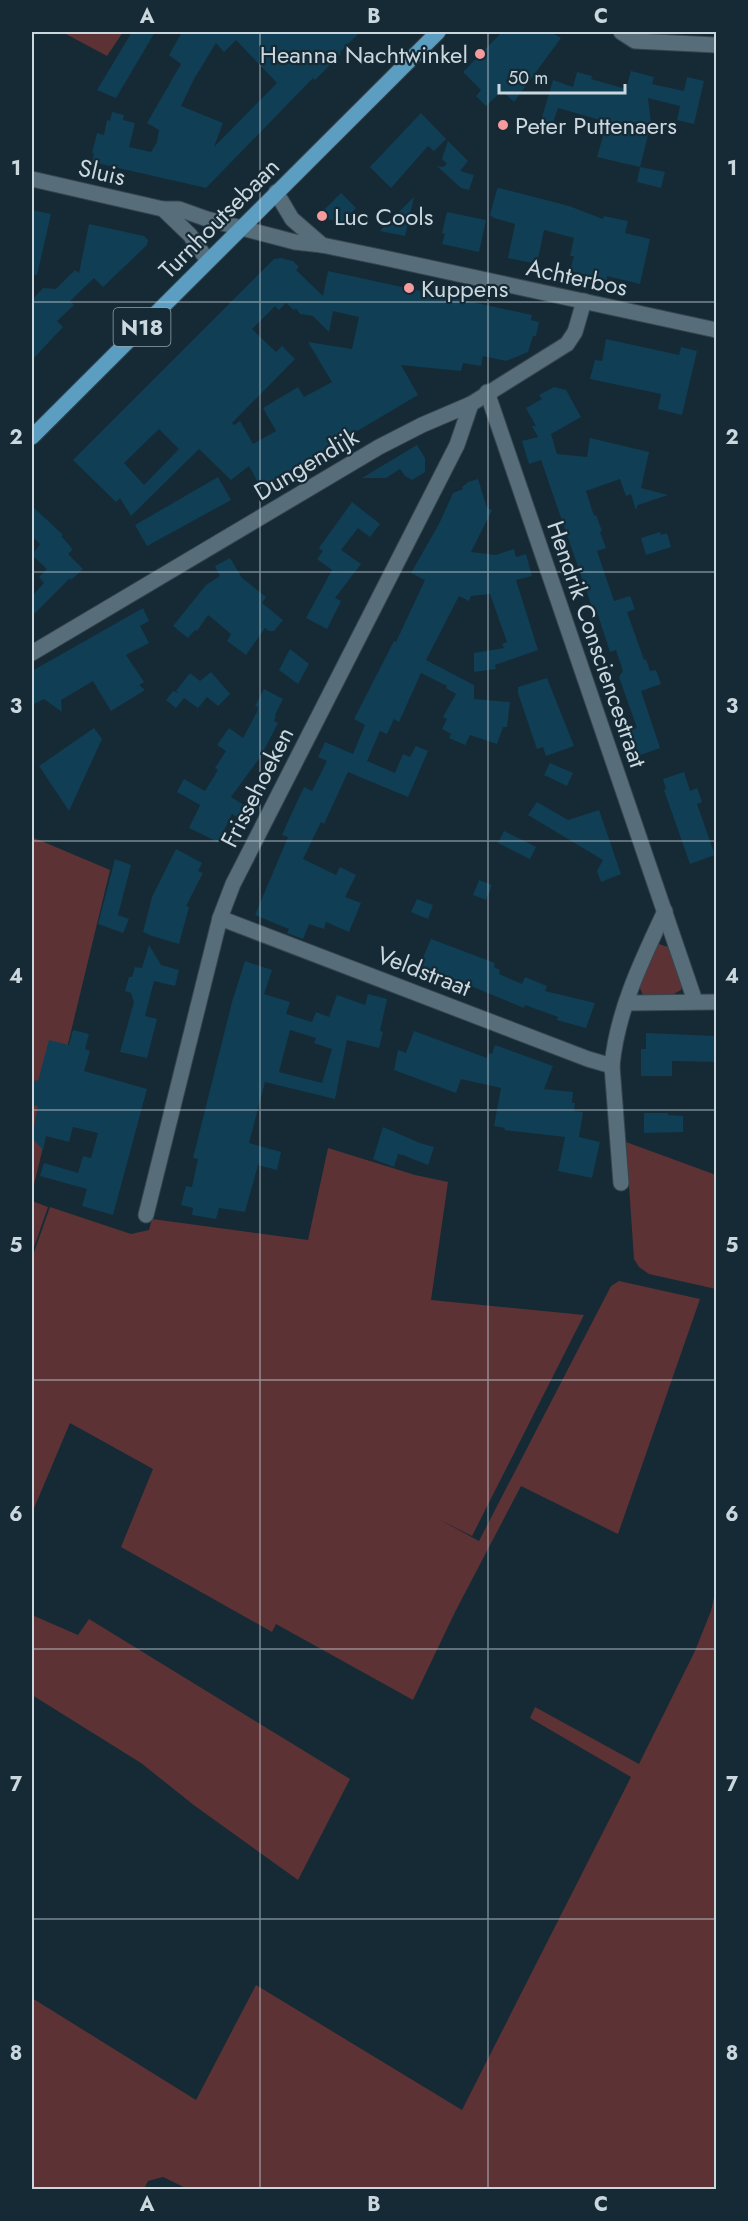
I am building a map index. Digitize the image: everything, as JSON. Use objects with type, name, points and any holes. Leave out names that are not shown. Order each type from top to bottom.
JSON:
[{"type":"main road","name":"Turnhoutsebaan","points":[[32,437],[438,32]]},
{"type":"street","points":[[621,32],[635,41],[717,45]]},
{"type":"street","name":"Sluis","points":[[32,179],[163,209],[179,208],[207,219],[242,227]]},
{"type":"street","name":"Achterbos","points":[[276,192],[292,219],[322,245]]},
{"type":"street","name":"Sluis","points":[[163,209],[187,231],[208,261]]},
{"type":"street","name":"Achterbos","points":[[242,227],[295,242],[322,245],[717,330]]},
{"type":"street","name":"Dungendijk","points":[[32,653],[379,447],[422,424],[471,404],[567,344],[574,332],[584,301]]},
{"type":"street","name":"Hendrik Consciencestraat","points":[[487,392],[696,1001]]},
{"type":"street","name":"Frissehoeken","points":[[146,1215],[220,918],[247,856],[457,445],[471,404]]},
{"type":"street","points":[[621,1183],[612,1066],[614,1048],[626,1002],[640,962],[665,910]]},
{"type":"street","name":"Veldstraat","points":[[220,918],[588,1059],[612,1066]]},
{"type":"street","points":[[626,1002],[717,1002]]},
{"type":"shaded area","points":[[65,32],[123,32],[107,56]]},
{"type":"shaded area","points":[[32,837],[110,870],[32,1193]]},
{"type":"shaded area","points":[[659,944],[668,947],[682,985],[681,990],[672,995],[643,995],[639,986],[655,948]]},
{"type":"shaded area","points":[[626,1142],[716,1175],[716,1289],[649,1274],[639,1267],[634,1259]]},
{"type":"shaded area","points":[[328,1148],[415,1175],[448,1182],[431,1300],[584,1315],[472,1536],[438,1519],[479,1541],[611,1286],[619,1281],[700,1299],[618,1534],[521,1486],[455,1612],[413,1700],[276,1624],[272,1632],[121,1547],[153,1469],[70,1423],[32,1513],[32,1258],[50,1207],[131,1234],[149,1230],[152,1219],[308,1240]]},
{"type":"shaded area","points":[[32,1201],[48,1207],[32,1253]]},
{"type":"shaded area","points":[[716,1587],[716,2189],[190,2190],[163,2177],[148,2181],[144,2189],[32,2189],[32,1998],[196,2100],[256,1985],[462,2110],[631,1777],[530,1718],[535,1707],[639,1764],[695,1651],[711,1611]]},
{"type":"shaded area","points":[[32,1615],[78,1635],[89,1619],[350,1779],[298,1880],[195,1806],[141,1763],[32,1695]]},
{"type":"building","points":[[132,32],[155,32],[116,98],[97,90]]},
{"type":"building","points":[[182,32],[360,32],[340,52],[341,54],[315,80],[313,78],[206,188],[92,162],[97,133],[104,135],[107,120],[110,121],[112,112],[124,115],[123,120],[135,123],[129,147],[151,152],[157,142],[159,130],[147,123],[181,64],[169,55]],"holes":[[[236,40],[277,83],[214,147],[223,123],[181,106],[216,43],[224,52]]]},
{"type":"building","points":[[502,32],[551,32],[561,38],[514,102],[502,91],[486,106],[476,96],[481,90],[463,72]]},
{"type":"building","points":[[631,71],[654,77],[652,84],[684,91],[687,77],[704,81],[694,124],[677,120],[680,106],[648,98],[651,123],[640,167],[597,157],[607,122],[558,108],[549,134],[538,131],[553,80],[573,87],[577,72],[592,76],[591,79],[626,89]]},
{"type":"building","points":[[421,113],[446,139],[434,151],[428,146],[391,188],[370,167]]},
{"type":"building","points":[[448,141],[468,161],[460,171],[474,175],[469,190],[461,188],[437,166],[443,167],[447,164],[442,159]]},
{"type":"building","points":[[640,167],[665,172],[661,188],[637,182]]},
{"type":"building","points":[[499,188],[569,206],[603,219],[604,216],[628,221],[625,233],[650,239],[640,284],[607,276],[607,280],[570,271],[574,256],[570,256],[574,238],[544,230],[537,264],[508,258],[515,224],[490,215]]},
{"type":"building","points":[[341,193],[356,208],[342,222],[317,217]]},
{"type":"building","points":[[414,197],[405,236],[380,231]]},
{"type":"building","points":[[32,210],[51,214],[37,275],[32,274]]},
{"type":"building","points":[[447,212],[486,220],[479,252],[442,244]]},
{"type":"building","points":[[89,224],[144,236],[148,240],[147,245],[103,287],[94,278],[70,301],[74,305],[57,321],[63,327],[32,360],[32,300],[43,288],[56,289],[75,270],[79,273]]},
{"type":"building","points":[[274,259],[293,261],[299,267],[296,270],[323,296],[328,271],[532,315],[531,320],[539,322],[536,336],[533,336],[528,352],[506,361],[483,356],[481,366],[463,363],[461,371],[401,365],[418,395],[261,488],[249,466],[231,480],[199,449],[131,516],[120,498],[116,502],[73,460]],"holes":[[[286,303],[294,310],[296,308],[300,314],[313,316],[329,332],[333,311],[359,317],[352,349],[308,342],[332,382],[304,397],[298,387],[263,408],[276,431],[253,444],[240,421],[234,425],[232,423],[295,359],[282,346],[276,352],[252,329],[275,306],[279,310]],[[159,429],[179,449],[144,485],[124,463]]]},
{"type":"building","points":[[606,339],[679,355],[681,347],[697,351],[682,415],[658,409],[661,394],[590,379],[595,360],[602,361]]},
{"type":"building","points":[[554,387],[566,390],[581,417],[551,434],[557,454],[587,457],[590,438],[649,452],[641,488],[668,495],[638,505],[636,510],[631,494],[626,496],[620,479],[586,491],[594,516],[596,515],[602,531],[600,532],[606,548],[597,551],[614,601],[630,596],[635,609],[627,612],[644,660],[646,659],[650,671],[656,670],[661,684],[641,691],[660,748],[635,757],[626,731],[637,728],[619,677],[623,671],[616,650],[610,652],[595,606],[592,607],[541,460],[529,464],[522,441],[538,437],[532,426],[536,426],[526,408],[542,399],[539,395]]},
{"type":"building","points":[[417,445],[425,458],[425,472],[412,480],[400,469],[386,478],[362,478]]},
{"type":"building","points":[[218,477],[231,500],[147,546],[135,525]]},
{"type":"building","points":[[478,479],[487,508],[492,510],[471,552],[496,555],[514,549],[516,557],[526,554],[532,576],[516,580],[538,650],[495,665],[496,669],[474,672],[474,653],[504,648],[502,644],[507,642],[490,594],[471,596],[469,601],[459,596],[426,660],[474,685],[474,699],[510,702],[507,727],[503,727],[497,744],[470,735],[465,745],[449,738],[451,734],[442,729],[447,719],[443,717],[456,694],[446,688],[447,686],[421,673],[399,722],[394,719],[387,734],[380,731],[367,761],[395,773],[403,754],[410,757],[416,746],[428,751],[408,797],[348,772],[324,824],[321,822],[303,859],[336,875],[340,867],[356,875],[345,897],[361,903],[349,932],[326,922],[324,929],[309,924],[303,939],[287,933],[289,929],[255,915],[288,837],[282,835],[304,787],[312,791],[327,761],[318,757],[325,742],[353,754],[365,725],[354,719],[394,641],[396,642],[425,580],[411,573],[439,524],[453,493],[463,489],[462,487],[468,482]]},
{"type":"building","points":[[352,502],[380,524],[370,537],[358,528],[341,550],[361,564],[335,598],[341,601],[327,629],[306,618],[332,570],[317,559],[323,551],[319,548]]},
{"type":"building","points":[[32,506],[63,535],[61,536],[72,550],[68,554],[83,569],[71,580],[70,578],[32,616],[32,596],[44,583],[39,577],[47,569],[32,555],[40,544],[32,536]]},
{"type":"building","points":[[660,532],[661,535],[667,533],[671,547],[646,555],[641,538]]},
{"type":"building","points":[[230,558],[242,578],[266,597],[262,603],[283,620],[274,631],[265,628],[246,655],[227,641],[231,634],[208,615],[197,631],[195,630],[188,638],[173,626],[206,585],[220,576],[215,566]]},
{"type":"building","points":[[143,608],[149,621],[140,626],[149,643],[126,655],[144,682],[139,685],[145,690],[111,711],[93,681],[61,700],[62,712],[44,699],[32,705],[32,671]]},
{"type":"building","points":[[290,649],[309,664],[298,684],[279,670]]},
{"type":"building","points":[[211,672],[230,694],[218,706],[207,697],[198,708],[184,698],[176,708],[166,700],[173,691],[179,693],[176,691],[190,673],[200,681]]},
{"type":"building","points":[[547,678],[574,746],[546,756],[543,747],[537,749],[518,687]]},
{"type":"building","points":[[264,689],[283,699],[275,715],[274,721],[278,723],[261,756],[231,797],[247,807],[240,819],[232,814],[218,842],[189,828],[200,805],[177,792],[184,779],[205,791],[218,770],[215,768],[226,751],[217,745],[229,728],[243,738],[257,712],[258,707],[255,706]]},
{"type":"building","points":[[94,728],[102,739],[69,811],[39,766]]},
{"type":"building","points":[[550,763],[573,773],[567,786],[544,775]]},
{"type":"building","points":[[684,772],[690,791],[697,788],[702,802],[697,804],[715,855],[690,864],[664,790],[666,789],[663,779]]},
{"type":"building","points":[[537,802],[568,820],[599,810],[621,874],[601,882],[597,871],[603,860],[528,815]]},
{"type":"building","points":[[504,831],[536,847],[530,859],[498,843]]},
{"type":"building","points":[[176,849],[202,863],[198,871],[203,873],[186,906],[189,907],[179,944],[143,932],[152,897]]},
{"type":"building","points":[[115,859],[131,865],[118,915],[129,919],[123,933],[98,924]]},
{"type":"building","points":[[479,880],[492,885],[486,900],[473,895]]},
{"type":"building","points":[[417,899],[433,905],[428,919],[411,912]]},
{"type":"building","points":[[431,939],[495,963],[494,967],[500,970],[499,974],[522,984],[525,977],[547,986],[545,991],[595,1003],[586,1028],[557,1020],[558,1017],[525,1005],[524,1008],[420,965]]},
{"type":"building","points":[[149,945],[161,965],[179,970],[175,986],[154,981],[145,1016],[157,1019],[147,1058],[120,1052],[134,1002],[131,993],[125,991],[135,967],[142,968]]},
{"type":"building","points":[[245,961],[272,970],[264,994],[290,1002],[286,1014],[312,1022],[316,1012],[329,1017],[337,995],[365,1005],[368,994],[387,999],[379,1048],[347,1040],[335,1099],[265,1082],[249,1143],[281,1152],[277,1170],[258,1165],[245,1212],[219,1208],[216,1219],[192,1215],[193,1208],[181,1205],[186,1186],[192,1187],[198,1159],[193,1158],[232,1002]],"holes":[[[290,1030],[316,1038],[314,1043],[332,1049],[322,1083],[279,1072]]]},
{"type":"building","points":[[73,1030],[89,1034],[85,1049],[90,1051],[84,1071],[147,1089],[113,1215],[82,1206],[87,1189],[40,1176],[44,1163],[78,1173],[83,1156],[91,1158],[98,1133],[73,1127],[69,1142],[46,1136],[43,1150],[32,1138],[38,1106],[32,1105],[32,1083],[34,1084],[35,1080],[38,1081],[49,1040],[69,1045]]},
{"type":"building","points":[[414,1031],[487,1058],[488,1053],[492,1054],[495,1045],[553,1066],[544,1089],[573,1092],[574,1111],[583,1112],[579,1137],[600,1142],[592,1178],[558,1171],[565,1137],[504,1130],[505,1128],[494,1126],[501,1088],[461,1079],[456,1093],[394,1070],[398,1050],[406,1053]]},
{"type":"building","points":[[646,1033],[717,1036],[717,1062],[672,1061],[672,1076],[641,1076],[641,1049],[646,1049]]},
{"type":"building","points":[[644,1113],[668,1113],[668,1115],[683,1116],[683,1132],[644,1133]]},
{"type":"building","points":[[383,1127],[434,1147],[428,1165],[398,1154],[394,1167],[373,1159]]},
{"type":"place","name":"Heanna Nachtwinkel","points":[[480,54]]},
{"type":"place","name":"Peter Puttenaers","points":[[503,125]]},
{"type":"place","name":"Luc Cools","points":[[322,216]]},
{"type":"place","name":"Kuppens","points":[[409,288]]}]
